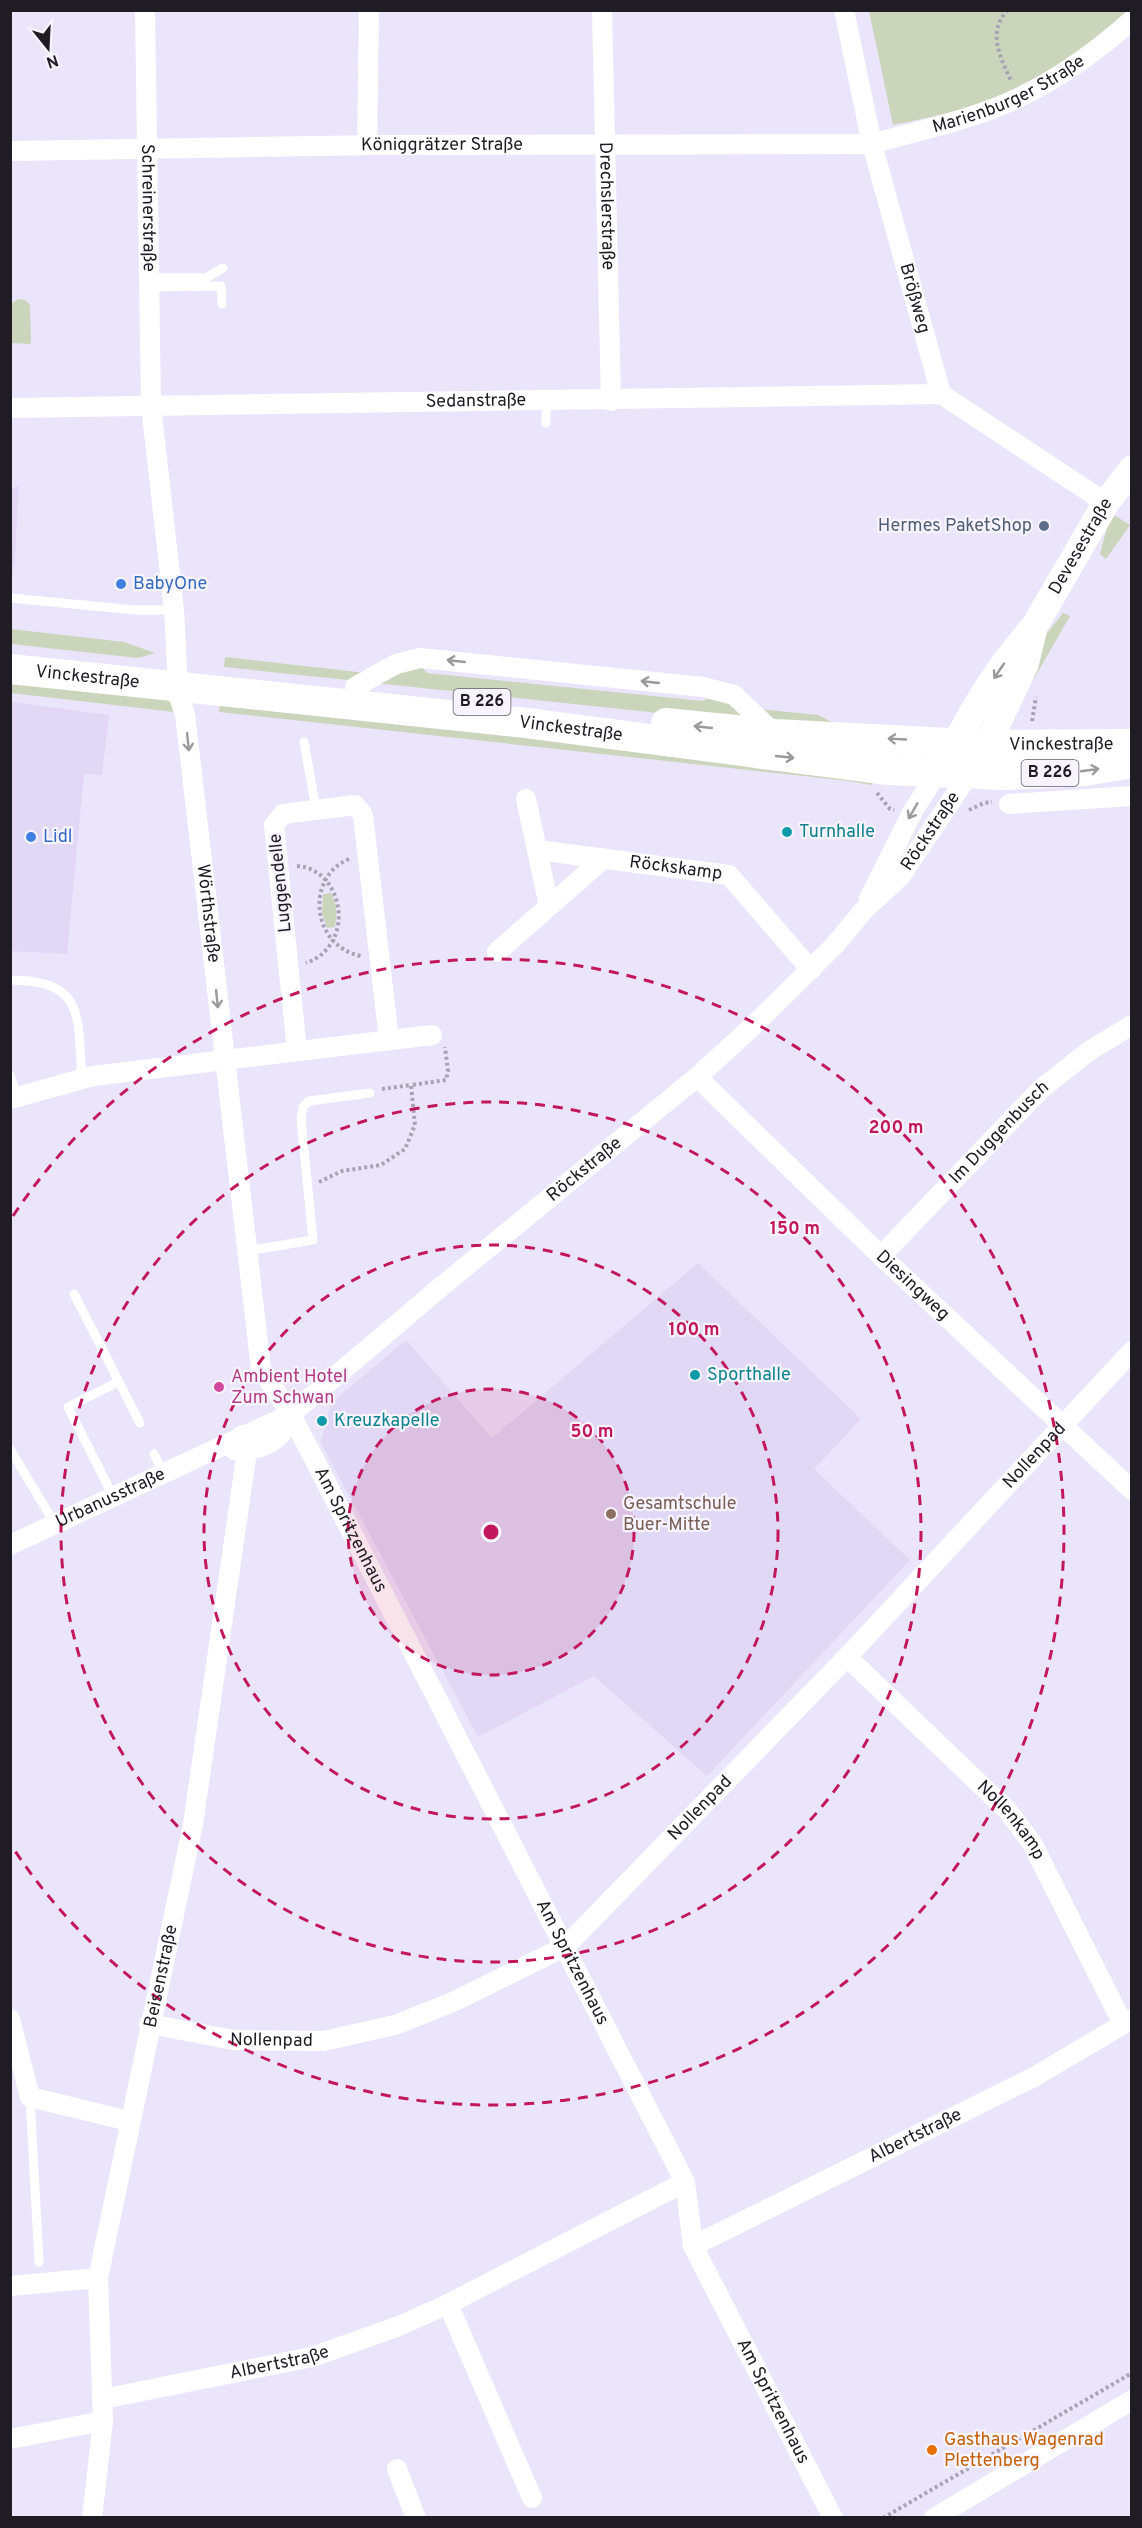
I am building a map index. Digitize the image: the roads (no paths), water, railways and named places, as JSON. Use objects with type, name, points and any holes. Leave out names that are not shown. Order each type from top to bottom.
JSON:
[{"type":"main road","name":"Vinckestraße","points":[[10,648],[176,676],[889,771],[969,775],[1085,771],[1131,763]]},
{"type":"main road","name":"Vinckestraße","points":[[10,669],[355,687],[775,734],[987,745],[1131,744]]},
{"type":"street","name":"Schreinerstraße","points":[[145,10],[152,405]]},
{"type":"street","points":[[367,146],[369,10]]},
{"type":"street","name":"Drechslerstraße","points":[[603,10],[611,401]]},
{"type":"street","name":"Brößweg","points":[[844,10],[872,144],[941,394]]},
{"type":"street","name":"Marienburger Straße","points":[[872,144],[939,125],[1018,98],[1061,75],[1099,50],[1131,20]]},
{"type":"street","name":"Königgrätzer Straße","points":[[10,151],[606,144],[872,144]]},
{"type":"street","points":[[941,394],[1106,502]]},
{"type":"street","name":"Sedanstraße","points":[[10,408],[546,402],[941,394]]},
{"type":"street","name":"Wörthstraße","points":[[152,405],[174,610],[176,676],[184,714],[261,1369],[291,1414]]},
{"type":"street","name":"Devesestraße","points":[[955,743],[1005,662],[1035,625],[1078,556],[1106,502],[1131,469]]},
{"type":"street","name":"Devesestraße","points":[[987,745],[1025,665],[1035,625]]},
{"type":"street","points":[[355,687],[396,664],[420,658],[703,687],[734,695],[775,734]]},
{"type":"street","name":"Röckstraße","points":[[864,910],[913,811],[955,743]]},
{"type":"street","name":"Röckstraße","points":[[291,1414],[442,1286],[698,1077],[811,970],[864,910],[900,877],[987,745]]},
{"type":"street","points":[[1009,804],[1131,796]]},
{"type":"street","points":[[526,799],[549,906]]},
{"type":"street","name":"Luggendelle","points":[[297,1051],[274,825],[283,814],[315,809],[355,806],[363,815],[389,1040]]},
{"type":"street","name":"Röckskamp","points":[[537,850],[729,875],[811,970]]},
{"type":"street","name":"Röckskamp","points":[[497,951],[603,859]]},
{"type":"street","name":"Im Duggenbusch","points":[[880,1256],[1041,1089],[1089,1051],[1131,1025]]},
{"type":"street","points":[[14,1098],[82,1079],[432,1035]]},
{"type":"street","name":"Diesingweg","points":[[698,1077],[880,1256],[1131,1490]]},
{"type":"street","name":"Nollenpad","points":[[149,2024],[234,2040],[323,2041],[395,2025],[455,2001],[566,1946],[847,1657],[1131,1351]]},
{"type":"street","name":"Urbanusstraße","points":[[10,1545],[211,1449],[244,1443],[291,1414]]},
{"type":"street","name":"Am Spritzenhaus","points":[[291,1414],[566,1946],[685,2182],[693,2246],[833,2517]]},
{"type":"street","name":"Beisenstraße","points":[[92,2517],[103,2421],[98,2278],[149,2024],[193,1824],[244,1443]]},
{"type":"street","name":"Nollenkamp","points":[[847,1657],[1007,1810],[1032,1843],[1127,2021]]},
{"type":"street","points":[[10,2019],[30,2097],[129,2121]]},
{"type":"street","name":"Albertstraße","points":[[693,2246],[1034,2077],[1127,2021]]},
{"type":"street","name":"Albertstraße","points":[[103,2399],[312,2357],[399,2326],[448,2304],[685,2182]]},
{"type":"street","points":[[10,2286],[98,2278]]},
{"type":"street","points":[[448,2304],[532,2498]]},
{"type":"street","points":[[934,2517],[1131,2402]]},
{"type":"street","points":[[10,2439],[103,2421]]},
{"type":"street","points":[[397,2469],[416,2517]]},
{"type":"lane","points":[[149,282],[206,278],[223,268]]},
{"type":"lane","points":[[149,282],[221,286],[222,303]]},
{"type":"lane","points":[[546,402],[546,423]]},
{"type":"lane","points":[[10,598],[135,610],[174,610]]},
{"type":"lane","points":[[304,742],[315,809]]},
{"type":"lane","points":[[11,980],[37,981],[62,990],[73,1002],[82,1079]]},
{"type":"lane","points":[[10,1075],[14,1098]]},
{"type":"lane","points":[[246,1251],[313,1240],[301,1120],[303,1107],[309,1101],[370,1093]]},
{"type":"lane","points":[[74,1294],[140,1423]]},
{"type":"lane","points":[[113,1496],[68,1407],[118,1382]]},
{"type":"lane","points":[[10,1449],[55,1524]]},
{"type":"lane","points":[[154,1454],[163,1472]]},
{"type":"lane","points":[[30,2097],[39,2262]]},
{"type":"place","name":"Hermes PaketShop","points":[[1044,526]]},
{"type":"place","name":"BabyOne","points":[[121,584]]},
{"type":"place","name":"Turnhalle","points":[[787,832]]},
{"type":"place","name":"Lidl","points":[[31,837]]},
{"type":"place","name":"Sporthalle","points":[[695,1375]]},
{"type":"place","name":"Ambient Hotel Zum Schwan","points":[[219,1387]]},
{"type":"place","name":"Kreuzkapelle","points":[[322,1421]]},
{"type":"place","name":"Gesamtschule Buer-Mitte","points":[[611,1514]]},
{"type":"place","name":"Gasthaus Wagenrad Plettenberg","points":[[932,2450]]}]
